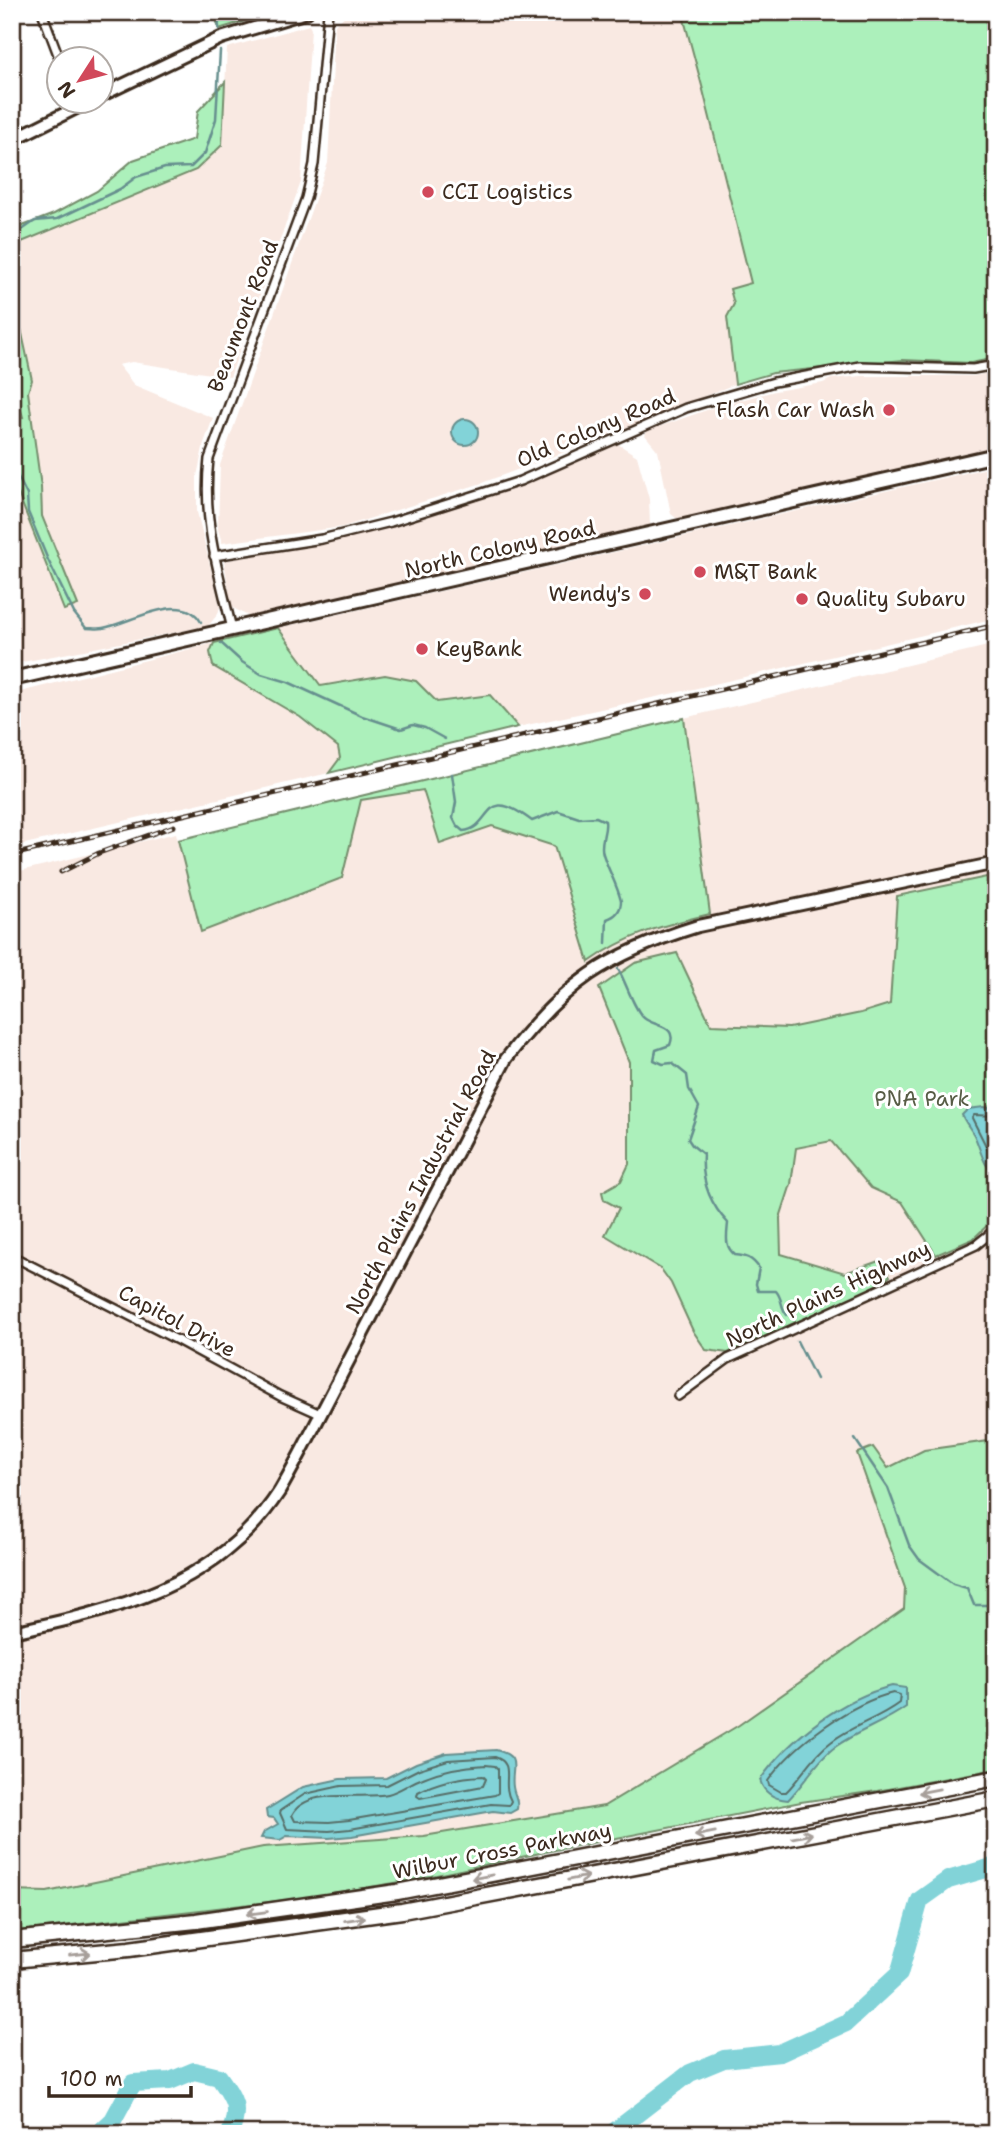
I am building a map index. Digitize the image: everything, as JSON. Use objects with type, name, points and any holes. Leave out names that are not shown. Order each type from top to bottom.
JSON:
[{"type":"highway","name":"Wilbur Cross Parkway","points":[[12,1940],[196,1921],[397,1892],[996,1779]]},
{"type":"highway","name":"Wilbur Cross Parkway","points":[[12,1960],[129,1949],[388,1914],[996,1799]]},
{"type":"main road","name":"North Colony Road","points":[[12,679],[996,455]]},
{"type":"street","points":[[42,12],[55,46]]},
{"type":"street","points":[[116,88],[221,38],[307,12]]},
{"type":"street","name":"Beaumont Road","points":[[233,630],[206,512],[205,486],[209,459],[306,198],[315,159],[328,12]]},
{"type":"street","points":[[12,140],[57,116]]},
{"type":"street","name":"Old Colony Road","points":[[214,556],[322,539],[391,522],[520,481],[686,408],[775,382],[860,366],[973,369],[996,365]]},
{"type":"street","name":"North Plains Industrial Road","points":[[12,1632],[97,1613],[134,1602],[172,1586],[228,1548],[252,1525],[278,1493],[506,1059],[531,1026],[582,978],[617,956],[656,938],[698,926],[996,863]]},
{"type":"street","name":"North Plains Highway","points":[[678,1395],[728,1359],[976,1245],[996,1229]]},
{"type":"street","name":"Capitol Drive","points":[[18,1259],[280,1396],[320,1414]]},
{"type":"shaded area","points":[[349,12],[682,12],[751,284],[730,289],[734,304],[727,317],[735,384],[479,484],[343,527],[222,543],[218,529],[220,465],[328,163],[335,25]]},
{"type":"shaded area","points":[[309,25],[311,29],[301,182],[230,377],[132,362],[118,365],[134,385],[213,418],[197,476],[197,512],[220,606],[218,614],[208,626],[12,664],[12,478],[64,610],[77,604],[42,516],[41,487],[28,392],[32,380],[12,287],[12,246],[196,170],[222,145],[227,48]]},
{"type":"shaded area","points":[[996,371],[996,446],[686,518],[676,518],[671,514],[658,451],[645,435],[647,431],[718,406],[831,379],[861,376],[974,376]]},
{"type":"shaded area","points":[[618,444],[637,456],[649,499],[650,525],[367,593],[250,617],[231,605],[224,561],[355,536],[507,489]]},
{"type":"shaded area","points":[[996,466],[996,618],[693,689],[518,727],[490,695],[437,702],[416,681],[385,675],[321,686],[278,628]]},
{"type":"shaded area","points":[[214,643],[210,652],[338,747],[340,758],[329,773],[12,847],[12,694]]},
{"type":"shaded area","points":[[996,644],[996,875],[897,896],[890,1004],[988,1222],[996,1258],[996,1440],[924,1450],[888,1469],[857,1453],[905,1588],[904,1609],[739,1725],[604,1806],[424,1836],[263,1847],[47,1892],[12,1891],[12,873],[176,833],[201,932],[361,800],[423,790],[440,844],[492,826],[554,846],[589,962],[613,945],[654,927],[710,913],[684,718]]},
{"type":"green space","points":[[214,12],[273,12],[219,29]]},
{"type":"green space","points":[[682,12],[996,12],[996,358],[971,363],[903,360],[773,373],[735,384],[727,317],[734,304],[730,289],[751,283]]},
{"type":"green space","points":[[225,82],[222,145],[196,170],[12,246],[12,230],[54,214],[97,191],[133,160],[194,139],[198,111]]},
{"type":"green space","points":[[12,287],[32,380],[28,392],[41,487],[42,516],[78,605],[64,610],[12,478],[12,418],[23,417],[12,380]]},
{"type":"green space","points":[[278,628],[321,686],[385,675],[416,681],[437,702],[490,695],[518,727],[329,773],[340,758],[338,747],[300,717],[213,666],[210,652],[214,643]]},
{"type":"green space","points":[[684,718],[710,914],[632,937],[589,962],[554,846],[492,826],[440,844],[423,790],[361,800],[342,878],[201,932],[178,840]]},
{"type":"green space","name":"PNA Park","points":[[996,875],[996,1217],[973,1239],[936,1255],[902,1202],[871,1188],[831,1141],[796,1148],[791,1184],[780,1218],[781,1254],[845,1273],[879,1261],[890,1276],[879,1285],[728,1353],[706,1350],[693,1331],[671,1283],[661,1269],[605,1235],[619,1208],[604,1200],[602,1192],[621,1181],[629,1164],[629,1062],[599,988],[635,963],[677,953],[711,1025],[789,1028],[861,1013],[890,1004],[897,896]]},
{"type":"green space","points":[[996,1440],[996,1769],[801,1802],[413,1880],[303,1898],[12,1932],[12,1891],[47,1892],[263,1847],[424,1836],[604,1806],[739,1725],[904,1609],[905,1588],[857,1453],[873,1447],[888,1468],[924,1450]]},
{"type":"water","points":[[465,419],[474,423],[478,432],[474,441],[465,445],[456,441],[452,432],[456,423]]},
{"type":"water","points":[[968,1109],[996,1109],[996,1174],[985,1162],[962,1115]]},
{"type":"water","points":[[892,1686],[906,1688],[906,1707],[835,1747],[788,1800],[774,1797],[764,1789],[760,1780],[801,1735],[854,1700]]},
{"type":"water","points":[[496,1750],[510,1756],[514,1764],[513,1787],[517,1809],[510,1813],[493,1811],[352,1836],[287,1836],[280,1840],[261,1838],[264,1832],[278,1824],[274,1818],[267,1817],[266,1810],[303,1787],[340,1779],[386,1778],[416,1763],[446,1753]]},
{"type":"waterway","points":[[218,12],[219,29]]},
{"type":"waterway","points":[[12,237],[35,221],[57,219],[120,189],[136,177],[165,168],[191,167],[205,153],[216,119],[220,51]]},
{"type":"waterway","points":[[12,344],[18,391],[12,414]]},
{"type":"waterway","points":[[12,465],[27,495],[28,512],[48,560],[74,613],[86,628],[103,628],[169,608],[182,608],[193,613],[201,622]]},
{"type":"waterway","points":[[221,643],[242,662],[261,674],[288,682],[362,716],[401,729],[413,725],[425,728],[445,739]]},
{"type":"waterway","points":[[452,774],[456,802],[453,818],[463,831],[480,823],[496,806],[516,810],[532,821],[558,811],[579,818],[596,817],[605,821],[602,850],[621,901],[617,912],[607,919],[606,943]]},
{"type":"waterway","points":[[618,969],[640,1014],[671,1034],[670,1045],[656,1050],[654,1060],[663,1064],[672,1063],[687,1075],[689,1089],[699,1107],[688,1139],[703,1154],[708,1192],[728,1223],[729,1248],[735,1255],[749,1258],[759,1268],[756,1284],[758,1291],[776,1291],[787,1315]]},
{"type":"waterway","points":[[797,1341],[816,1379]]},
{"type":"waterway","points":[[855,1439],[888,1488],[909,1545],[919,1559],[953,1584],[967,1588],[974,1605],[993,1605],[996,1608]]},
{"type":"waterway","points":[[611,2134],[690,2073],[724,2059],[780,2053],[846,2023],[899,1974],[920,1900],[948,1880],[996,1866]]},
{"type":"waterway","points":[[98,2134],[113,2120],[133,2083],[170,2081],[194,2071],[219,2077],[229,2092],[235,2110],[230,2134]]},
{"type":"railway","points":[[12,855],[996,625]]},
{"type":"railway","points":[[61,872],[99,853],[174,826]]},
{"type":"place","name":"CCI Logistics","points":[[428,192]]},
{"type":"place","name":"Flash Car Wash","points":[[889,410]]},
{"type":"place","name":"M&T Bank","points":[[700,572]]},
{"type":"place","name":"Wendy's","points":[[645,594]]},
{"type":"place","name":"Quality Subaru","points":[[802,599]]},
{"type":"place","name":"KeyBank","points":[[422,649]]}]
